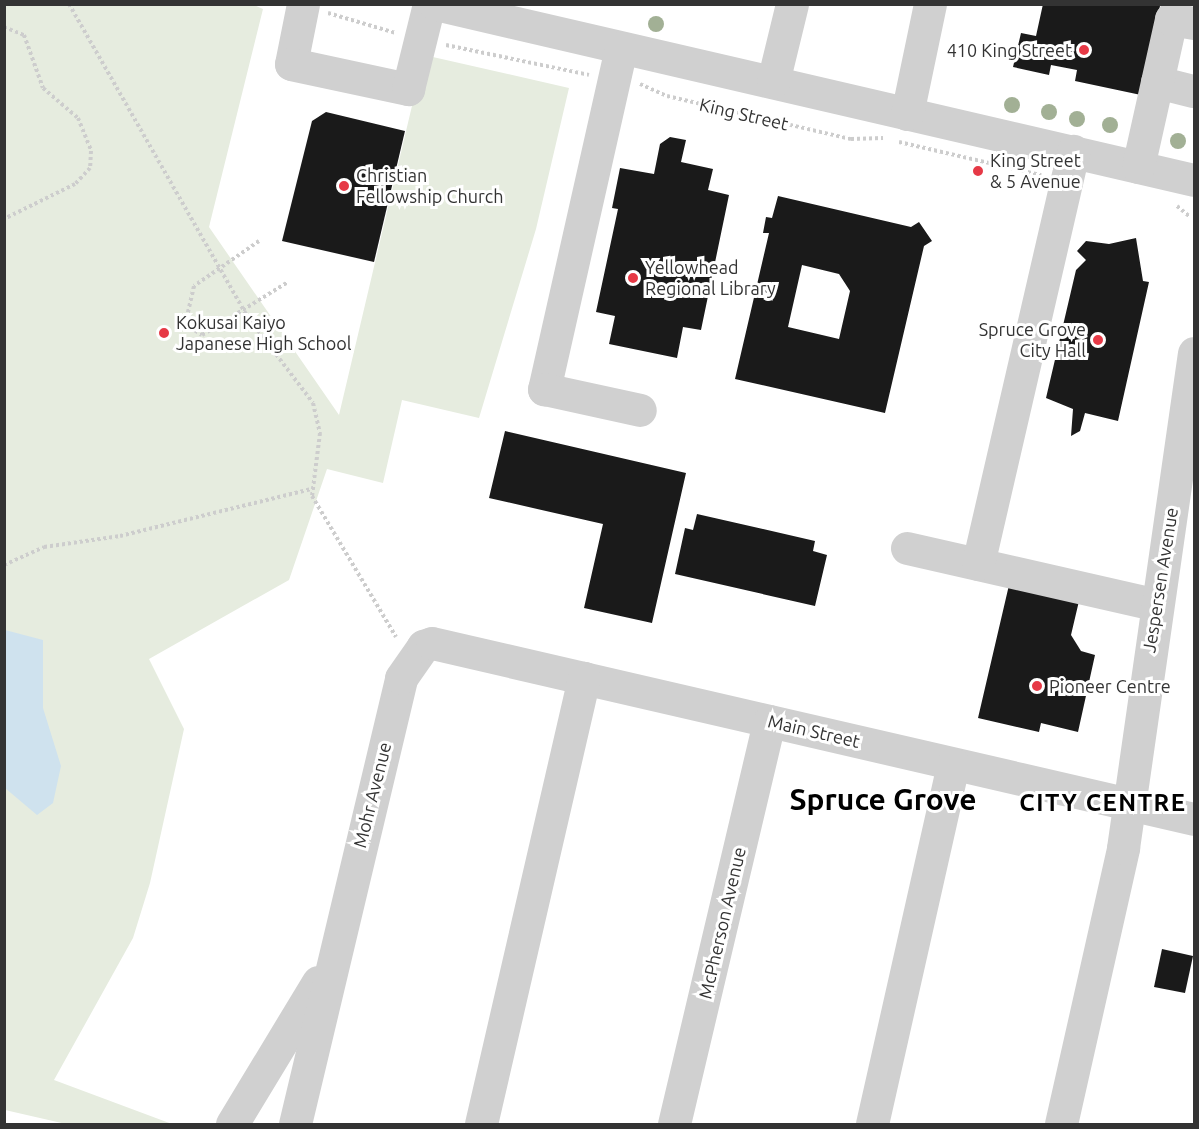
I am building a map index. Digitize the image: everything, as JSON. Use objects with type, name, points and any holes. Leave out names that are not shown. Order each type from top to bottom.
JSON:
[{"type":"street","points":[[303,5],[291,64],[408,89],[418,39],[429,4]]},
{"type":"street","name":"King Street","points":[[435,4],[493,11],[618,63],[773,82],[907,114],[1069,166],[1138,167],[1194,180]]},
{"type":"street","points":[[773,82],[792,4]]},
{"type":"street","points":[[907,114],[930,4]]},
{"type":"street","points":[[1138,167],[1171,19],[1194,23]]},
{"type":"street","points":[[618,63],[544,389],[640,410]]},
{"type":"street","points":[[1157,82],[1194,91]]},
{"type":"street","points":[[978,564],[1069,166]]},
{"type":"street","name":"Jespersen Avenue","points":[[1060,1125],[1129,804],[1194,353]]},
{"type":"street","points":[[907,548],[1156,605]]},
{"type":"street","name":"Main Street","points":[[421,650],[584,678],[1194,819]]},
{"type":"street","name":"Mohr Avenue","points":[[296,1125],[332,960],[421,650]]},
{"type":"street","points":[[481,1125],[584,678]]},
{"type":"street","name":"McPherson Avenue","points":[[674,1125],[769,721]]},
{"type":"street","points":[[872,1125],[953,764]]},
{"type":"street","name":"Mohr Avenue","points":[[232,1125],[332,960]]},
{"type":"path","points":[[69,4],[244,312],[313,403],[320,433],[311,489],[325,525],[421,650]]},
{"type":"path","name":"King Street","points":[[303,5],[418,39],[618,63],[667,96],[851,139],[880,138],[1069,166]]},
{"type":"path","points":[[4,27],[24,35],[43,88],[78,118],[91,151],[90,168],[75,184],[4,219]]},
{"type":"path","points":[[1173,204],[1189,216]]},
{"type":"path","points":[[259,241],[194,286],[185,324],[202,335],[244,312],[288,282]]},
{"type":"path","points":[[4,565],[44,548],[120,536],[311,489]]},
{"type":"shaded area","points":[[252,4],[263,9],[209,227],[339,415],[424,55],[569,88],[536,229],[479,418],[402,400],[383,483],[327,469],[289,580],[149,659],[184,729],[150,883],[133,938],[54,1080],[172,1124],[66,1124],[5,1110],[5,5]]},
{"type":"water","points":[[5,630],[43,640],[43,708],[61,766],[53,803],[37,815],[5,788]]},
{"type":"building","name":"410 King Street","points":[[1043,4],[1182,4],[1181,10],[1160,6],[1141,95],[1075,81],[1077,70],[1051,65],[1049,75],[1013,67],[1021,33],[1036,36]]},
{"type":"building","name":"Christian Fellowship Church","points":[[326,112],[405,131],[374,262],[282,241],[312,121]]},
{"type":"building","name":"Yellowhead Regional Library","points":[[670,137],[686,140],[681,162],[713,169],[708,190],[729,195],[701,330],[683,327],[677,358],[609,344],[615,316],[596,312],[618,209],[612,208],[620,168],[654,174],[660,144]]},
{"type":"building","points":[[778,196],[911,227],[919,222],[932,241],[924,246],[885,413],[735,379],[769,233],[763,233],[766,217],[772,218]],"holes":[[[802,265],[839,274],[850,291],[839,339],[788,327]]]},
{"type":"building","name":"Spruce Grove City Hall","points":[[1136,238],[1143,281],[1149,282],[1118,421],[1085,413],[1080,431],[1071,436],[1073,409],[1046,398],[1076,270],[1086,260],[1077,251],[1086,241],[1109,244]]},
{"type":"building","points":[[505,431],[686,473],[652,623],[584,608],[603,524],[489,498]]},
{"type":"building","points":[[697,514],[815,541],[813,551],[827,555],[815,606],[675,574],[685,528],[693,530]]},
{"type":"building","name":"Pioneer Centre","points":[[1009,585],[1079,601],[1071,635],[1081,651],[1095,655],[1078,732],[1041,723],[1039,732],[978,718]]},
{"type":"building","points":[[1162,949],[1193,956],[1185,993],[1154,987]]},
{"type":"place","name":"410 King Street","points":[[1084,50]]},
{"type":"place","name":"King Street & 5 Avenue","points":[[978,171]]},
{"type":"place","name":"Christian Fellowship Church","points":[[344,186]]},
{"type":"place","name":"Yellowhead Regional Library","points":[[633,278]]},
{"type":"place","name":"Kokusai Kaiyo Japanese High School","points":[[164,333]]},
{"type":"place","name":"Spruce Grove City Hall","points":[[1098,340]]},
{"type":"place","name":"Pioneer Centre","points":[[1037,686]]},
{"type":"district","name":"Spruce Grove","points":[[883,799]]},
{"type":"district","name":"CITY CENTRE","points":[[1103,803]]}]
